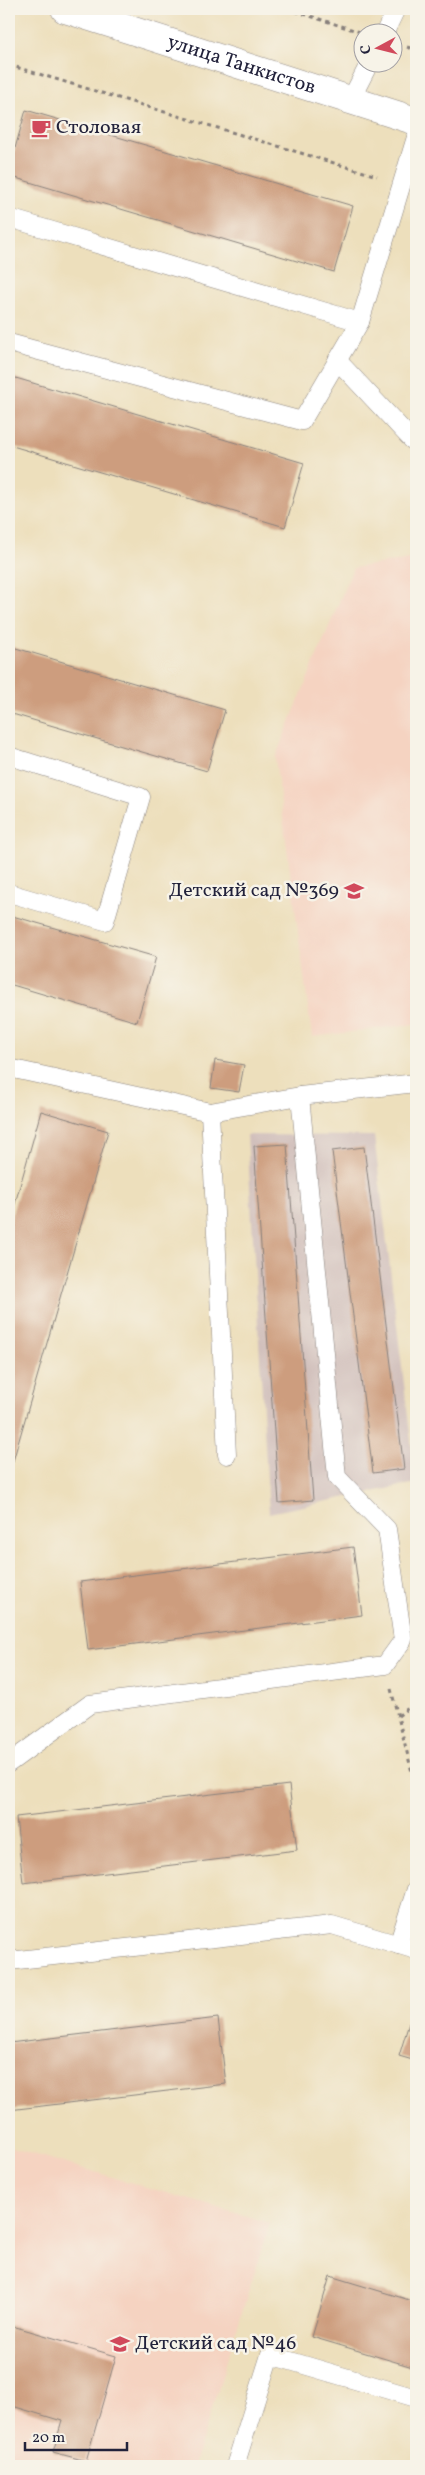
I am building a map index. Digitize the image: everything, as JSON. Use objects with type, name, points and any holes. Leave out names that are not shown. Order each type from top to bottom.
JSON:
[{"type":"main road","name":"улица Танкистов","points":[[65,9],[416,121]]},
{"type":"lane","points":[[390,22],[396,9]]},
{"type":"lane","points":[[350,101],[365,72]]},
{"type":"lane","points":[[9,343],[302,420],[360,322],[416,137]]},
{"type":"lane","points":[[9,218],[360,322]]},
{"type":"lane","points":[[337,360],[415,444]]},
{"type":"lane","points":[[9,756],[141,797],[105,921],[9,893]]},
{"type":"lane","points":[[9,1068],[210,1112],[300,1096],[416,1083]]},
{"type":"lane","points":[[9,1763],[90,1704],[385,1665],[403,1640],[388,1529],[337,1478],[300,1096]]},
{"type":"lane","points":[[210,1112],[227,1455]]},
{"type":"lane","points":[[398,1945],[416,1889]]},
{"type":"lane","points":[[9,1960],[332,1925],[416,1950]]},
{"type":"lane","points":[[235,2466],[270,2355],[416,2398]]},
{"type":"path","points":[[288,9],[352,30]]},
{"type":"path","points":[[9,65],[402,183]]},
{"type":"path","points":[[385,1665],[416,1788]]},
{"type":"path","points":[[398,1716],[416,1702]]},
{"type":"shaded area","name":"Детский сад №369","points":[[416,558],[416,1024],[312,1037],[275,758],[353,568]]},
{"type":"shaded area","points":[[247,1135],[374,1136],[416,1483],[269,1513]]},
{"type":"shaded area","name":"Детский сад №46","points":[[9,2147],[270,2223],[194,2466],[9,2466]]},
{"type":"building","points":[[26,110],[353,206],[334,272],[9,176],[9,169]]},
{"type":"building","points":[[9,376],[304,463],[285,527],[9,445]]},
{"type":"building","points":[[9,646],[225,710],[207,771],[9,713]]},
{"type":"building","points":[[9,915],[156,957],[137,1022],[9,984]]},
{"type":"building","points":[[215,1060],[244,1065],[239,1092],[211,1088]]},
{"type":"building","points":[[41,1111],[108,1131],[9,1475],[9,1225]]},
{"type":"building","points":[[287,1144],[313,1500],[279,1503],[254,1146]]},
{"type":"building","points":[[364,1147],[404,1469],[373,1473],[332,1151]]},
{"type":"building","points":[[353,1547],[362,1615],[88,1650],[80,1582]]},
{"type":"building","points":[[289,1785],[297,1850],[23,1883],[16,1817]]},
{"type":"building","points":[[416,2000],[416,2061],[399,2056]]},
{"type":"building","points":[[218,2018],[226,2084],[9,2110],[9,2043]]},
{"type":"building","points":[[330,2276],[416,2302],[416,2368],[312,2337]]},
{"type":"building","points":[[9,2325],[116,2356],[86,2461],[53,2452],[62,2421],[9,2405]]},
{"type":"place","name":"Столовая","points":[[41,128]]},
{"type":"place","name":"Детский сад №369","points":[[354,891]]},
{"type":"place","name":"Детский сад №46","points":[[120,2344]]}]
